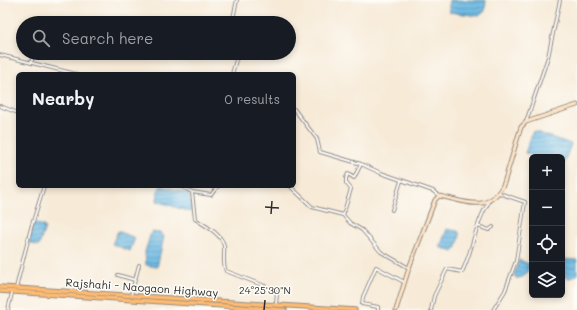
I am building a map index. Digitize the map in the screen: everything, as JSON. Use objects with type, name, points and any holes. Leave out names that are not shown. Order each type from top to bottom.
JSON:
[{"type":"main road","points":[[396,310],[404,282],[428,215],[435,200],[439,196],[472,204],[483,204],[489,202],[499,193],[504,184],[521,127],[526,122],[577,106]]},
{"type":"main road","name":"Rajshahi - Naogaon Highway","points":[[0,287],[285,310]]},
{"type":"main road","name":"Rajshahi - Naogaon Highway","points":[[0,291],[131,295],[355,310]]},
{"type":"street","points":[[234,16],[237,0]]},
{"type":"street","points":[[526,122],[548,57],[560,0]]},
{"type":"street","points":[[0,55],[16,59]]},
{"type":"street","points":[[19,60],[68,72]]},
{"type":"street","points":[[233,72],[236,60]]},
{"type":"street","points":[[0,106],[16,112]]},
{"type":"street","points":[[296,112],[317,139],[320,152],[361,164],[401,181],[433,191],[439,196]]},
{"type":"street","points":[[343,216],[351,189],[346,183],[346,178],[348,174],[354,178],[361,164]]},
{"type":"street","points":[[392,210],[401,181]]},
{"type":"street","points":[[16,288],[30,228],[43,188]]},
{"type":"street","points":[[185,188],[192,192],[210,195],[216,188]]},
{"type":"street","points":[[292,188],[312,207],[343,216],[350,223],[362,230],[381,252],[409,268]]},
{"type":"street","points":[[192,192],[194,219],[210,229],[224,245],[224,267],[226,270],[275,290],[277,293],[276,305]]},
{"type":"street","points":[[493,310],[505,291],[516,261],[525,202],[499,193]]},
{"type":"street","points":[[431,310],[434,296],[447,269],[462,272],[468,260],[484,209],[489,202]]},
{"type":"street","points":[[478,226],[489,230],[493,228]]},
{"type":"street","points":[[131,295],[139,265]]},
{"type":"street","points":[[378,310],[378,307],[362,304],[363,297],[376,267],[404,282]]},
{"type":"street","points":[[118,275],[135,280]]},
{"type":"street","points":[[8,310],[12,292]]},
{"type":"water","points":[[449,0],[486,0],[485,11],[479,16],[449,12]]},
{"type":"water","points":[[533,131],[571,144],[565,160],[565,154],[525,153]]},
{"type":"water","points":[[160,188],[169,188],[188,193],[192,204],[190,212],[157,201]]},
{"type":"water","points":[[34,222],[45,227],[39,246],[29,243]]},
{"type":"water","points":[[447,229],[458,231],[460,235],[457,247],[453,252],[440,247]]},
{"type":"water","points":[[118,231],[135,238],[130,251],[112,244]]},
{"type":"water","points":[[151,232],[160,233],[164,237],[157,267],[146,265],[145,252]]},
{"type":"water","points":[[565,259],[577,260],[577,275],[570,278],[565,277]]},
{"type":"water","points":[[519,260],[529,264],[527,272],[524,276],[516,278],[514,275]]}]
